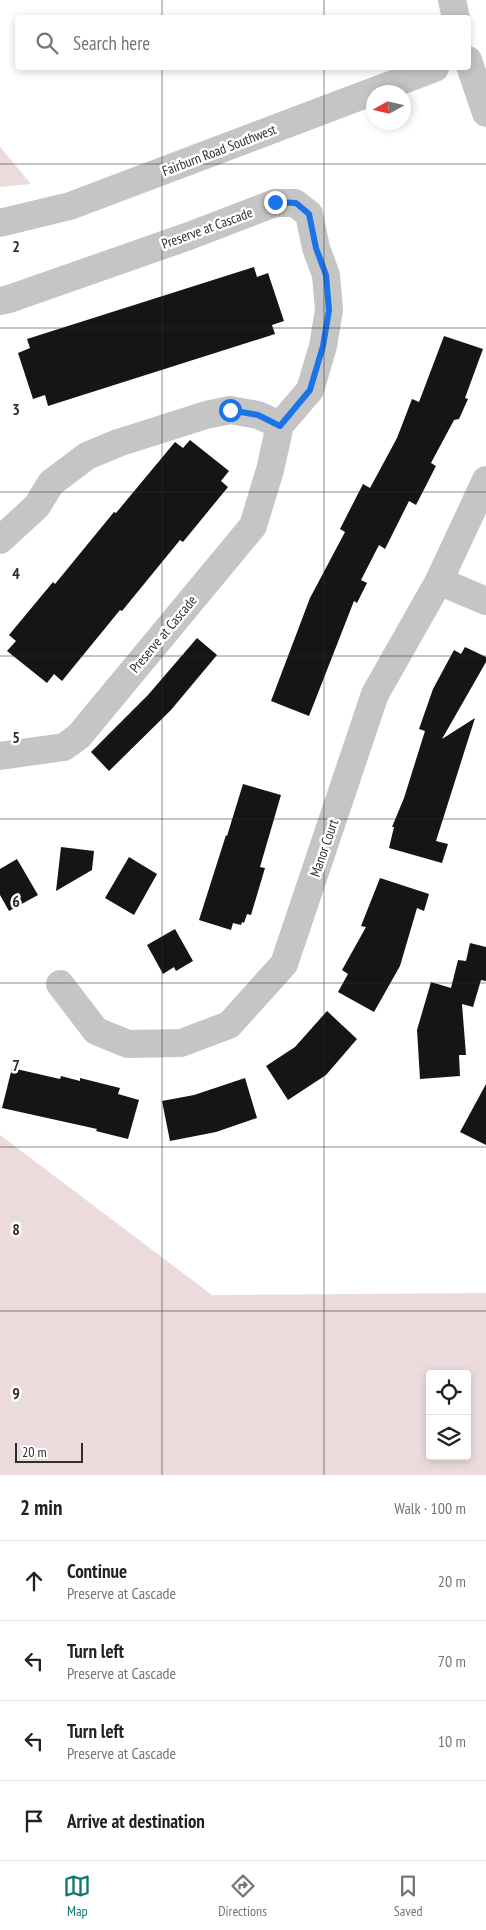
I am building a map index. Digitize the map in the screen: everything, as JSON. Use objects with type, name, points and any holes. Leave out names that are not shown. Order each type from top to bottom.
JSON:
[{"type":"street","points":[[452,0],[455,15]]},
{"type":"street","points":[[471,54],[486,49]]},
{"type":"street","points":[[471,69],[486,113]]},
{"type":"street","name":"Fairburn Road Southwest","points":[[0,224],[70,206],[430,70]]},
{"type":"street","name":"Preserve at Cascade","points":[[0,301],[189,236],[275,202],[296,203],[309,214],[316,248],[326,275],[329,310],[323,346],[310,390],[280,426],[270,470],[253,526],[79,736],[64,747],[0,756]]},
{"type":"street","points":[[0,540],[37,506],[51,483],[87,456],[118,443],[206,415],[230,410],[258,415],[280,426]]},
{"type":"street","name":"Manor Court","points":[[60,984],[96,1031],[128,1044],[181,1043],[229,1025],[284,964],[375,694],[439,581],[486,480]]},
{"type":"street","points":[[439,581],[486,601]]},
{"type":"shaded area","points":[[0,147],[31,184],[0,187]]},
{"type":"shaded area","points":[[0,1135],[212,1295],[486,1293],[486,1475],[0,1475]]},
{"type":"building","points":[[254,267],[257,277],[268,273],[284,321],[272,325],[275,334],[48,406],[45,395],[33,399],[18,353],[30,348],[27,339]]},
{"type":"building","points":[[444,336],[483,349],[465,398],[468,399],[459,419],[454,420],[431,463],[436,466],[416,505],[409,501],[385,549],[379,545],[361,580],[367,583],[357,603],[354,601],[309,716],[271,701],[310,598],[345,532],[340,529],[363,484],[370,488],[397,438],[412,399],[419,402]]},
{"type":"building","points":[[190,440],[229,471],[221,481],[228,487],[183,542],[180,540],[122,611],[120,610],[62,681],[54,674],[47,683],[7,651],[16,641],[9,635],[53,582],[55,584],[175,442],[183,448]]},
{"type":"building","points":[[197,638],[217,655],[171,710],[109,771],[91,752],[148,695]]},
{"type":"building","points":[[465,647],[486,657],[486,662],[442,739],[475,718],[436,841],[448,844],[442,863],[389,848],[394,827],[392,827],[404,798],[425,731],[419,729],[433,689],[454,650],[461,654]]},
{"type":"building","points":[[243,784],[281,795],[260,867],[265,868],[251,915],[247,914],[244,923],[242,922],[241,925],[233,923],[231,930],[199,920]]},
{"type":"building","points":[[61,847],[94,851],[92,870],[56,891]]},
{"type":"building","points":[[129,857],[157,874],[134,915],[105,898]]},
{"type":"building","points":[[17,859],[38,895],[9,911],[0,895],[0,869]]},
{"type":"building","points":[[380,878],[429,894],[424,911],[417,908],[400,966],[374,1012],[338,992],[348,974],[342,970],[366,927],[361,926]]},
{"type":"building","points":[[175,929],[193,961],[176,971],[174,967],[163,974],[147,945]]},
{"type":"building","points":[[470,943],[486,947],[486,981],[481,980],[473,1007],[462,1004],[466,1055],[459,1055],[460,1076],[420,1079],[417,1030],[431,982],[451,988],[458,960],[466,961]]},
{"type":"building","points":[[327,1011],[357,1039],[326,1075],[288,1100],[266,1066],[295,1047]]},
{"type":"building","points":[[12,1068],[60,1079],[61,1076],[80,1081],[80,1078],[120,1088],[118,1094],[139,1100],[128,1139],[96,1131],[97,1129],[2,1108]]},
{"type":"building","points":[[245,1078],[257,1118],[216,1132],[170,1141],[162,1101],[194,1095]]},
{"type":"building","points":[[486,1084],[486,1145],[460,1132]]},
{"type":"route","points":[[230,410],[258,415],[280,426],[310,390],[323,346],[329,310],[326,275],[316,248],[309,214],[296,203],[275,202]]}]
